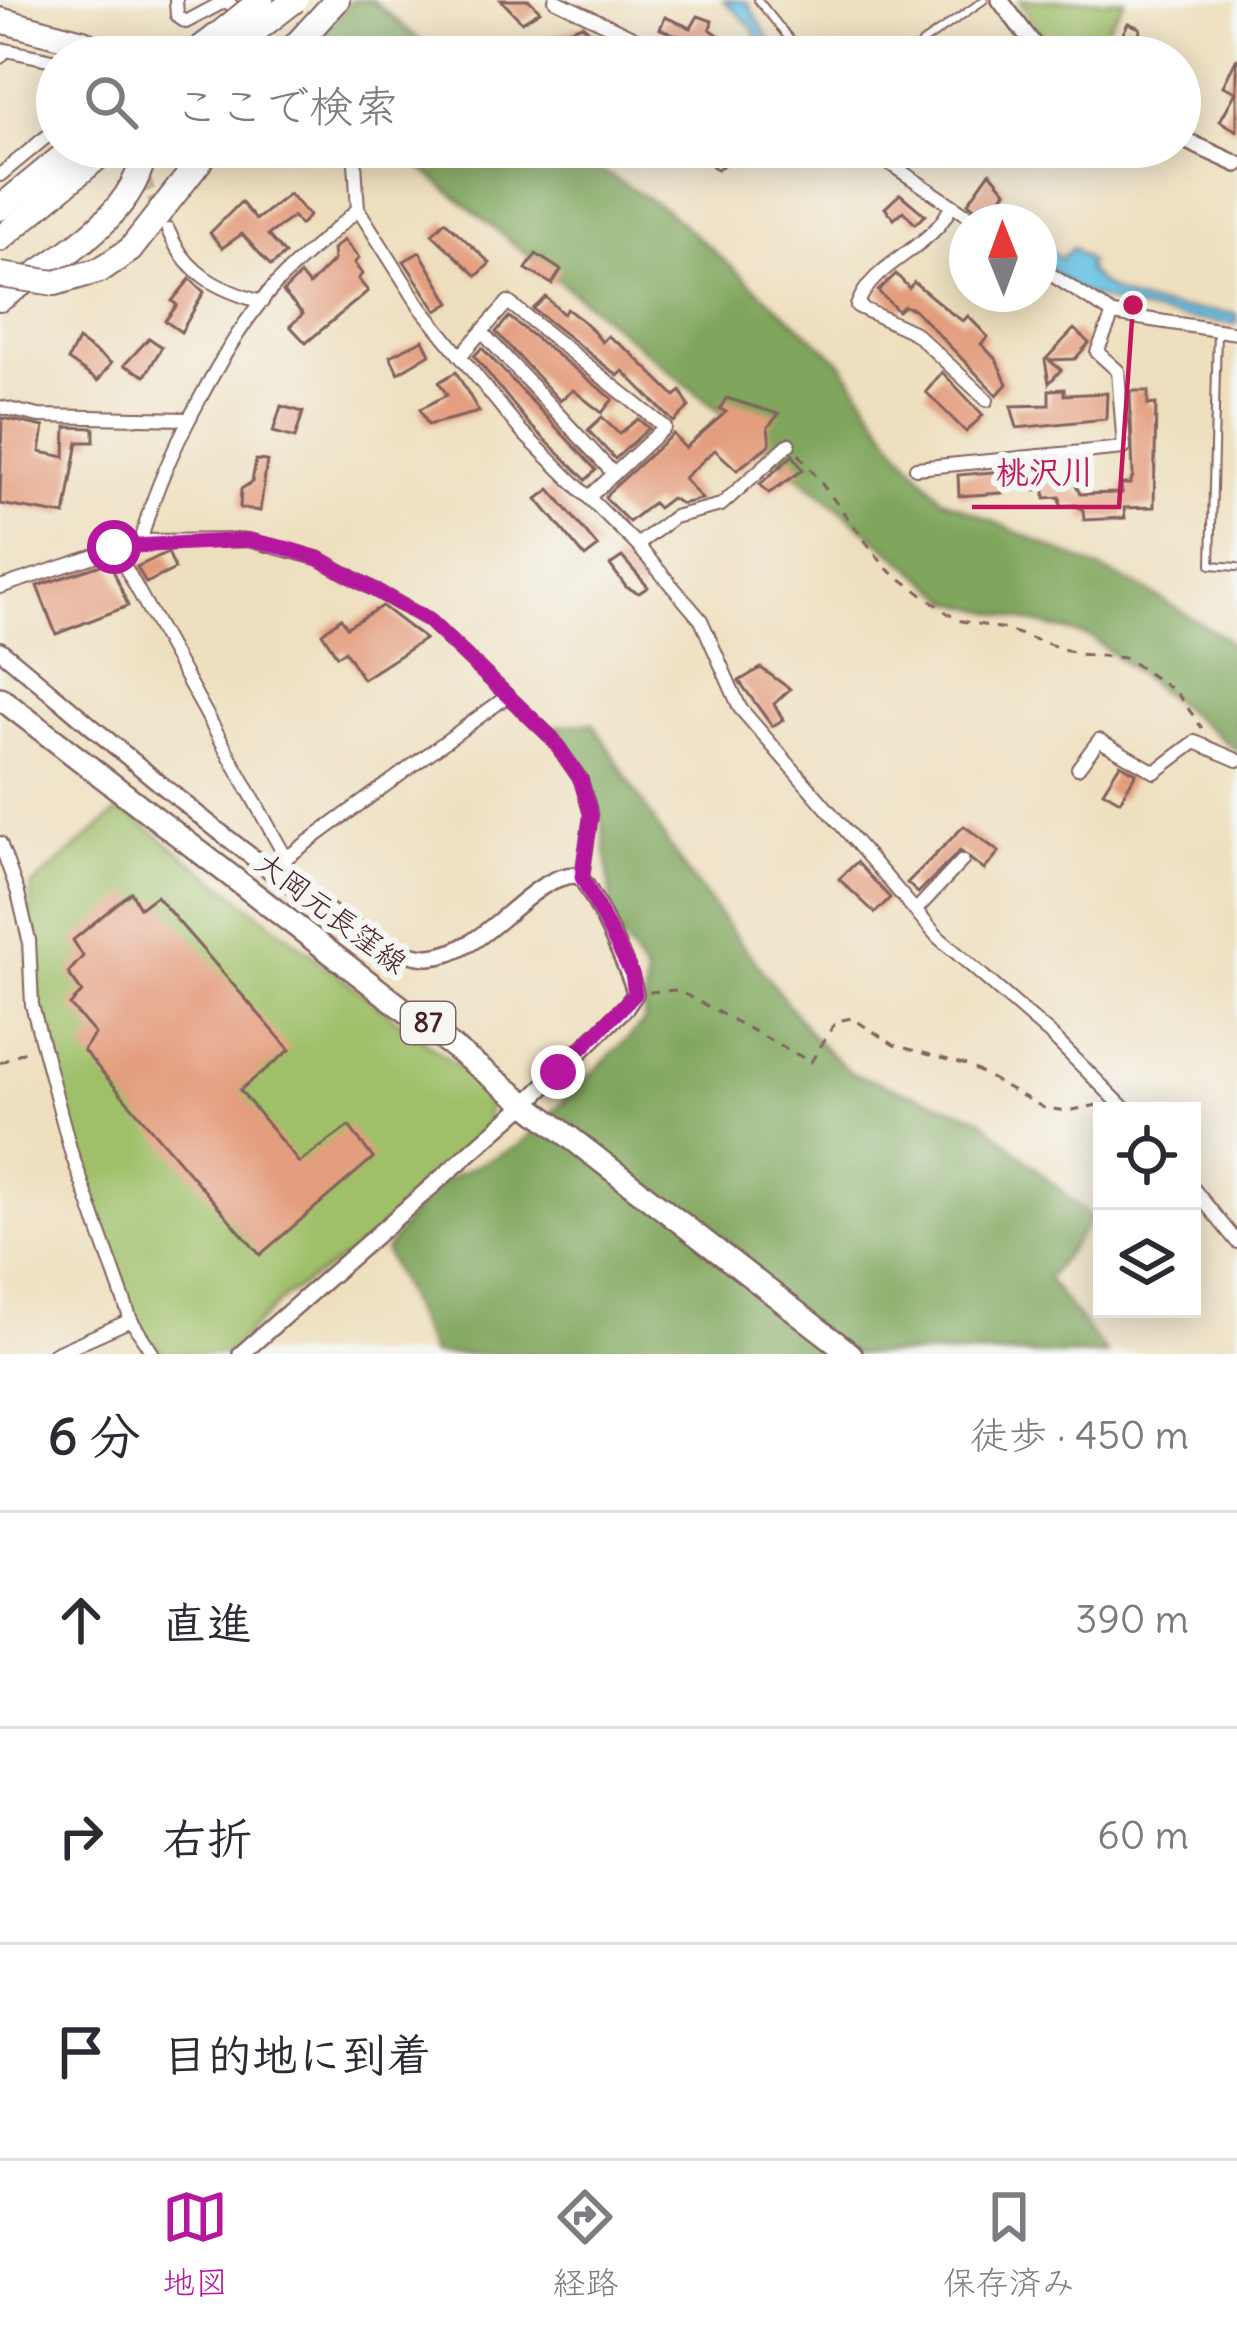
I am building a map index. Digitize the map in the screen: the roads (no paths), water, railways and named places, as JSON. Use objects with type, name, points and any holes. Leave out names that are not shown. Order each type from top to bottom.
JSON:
[{"type":"highway","points":[[232,36],[261,0]]},
{"type":"highway","points":[[241,36],[296,0]]},
{"type":"highway","points":[[304,36],[337,0]]},
{"type":"highway","points":[[0,20],[60,36]]},
{"type":"highway","points":[[0,208],[49,168]]},
{"type":"highway","points":[[0,239],[85,168]]},
{"type":"highway","points":[[0,299],[95,229],[125,200],[141,168]]},
{"type":"highway","points":[[0,275],[55,283],[100,270],[130,250],[194,168]]},
{"type":"main road","name":"大岡元長窪線","points":[[0,698],[529,1101],[851,1354]]},
{"type":"street","points":[[176,0],[177,16],[186,22],[227,0],[257,36]]},
{"type":"street","points":[[555,0],[630,36]]},
{"type":"street","points":[[1000,0],[1027,36]]},
{"type":"street","points":[[2,52],[36,58]]},
{"type":"street","points":[[0,175],[36,145]]},
{"type":"street","points":[[1201,148],[1237,164]]},
{"type":"street","points":[[355,168],[358,208],[422,308],[520,431],[637,545],[711,636],[740,708],[938,937],[1118,1102]]},
{"type":"street","points":[[896,168],[950,204]]},
{"type":"street","points":[[141,541],[149,507],[189,419],[262,302],[358,208]]},
{"type":"street","points":[[949,210],[943,223],[898,256],[857,305],[915,333],[987,400]]},
{"type":"street","points":[[168,230],[176,248],[200,275],[217,288],[262,302]]},
{"type":"street","points":[[1057,278],[1113,314],[1237,333]]},
{"type":"street","points":[[461,356],[508,302],[665,427],[589,497]]},
{"type":"street","points":[[916,468],[1124,448],[1118,371],[1097,352],[1113,314]]},
{"type":"street","points":[[482,332],[614,474]]},
{"type":"street","points":[[0,407],[39,416],[189,419]]},
{"type":"street","points":[[637,545],[674,517],[721,505],[789,444]]},
{"type":"street","points":[[0,587],[141,541],[248,540],[320,559],[428,620],[552,738],[581,780],[591,815],[582,877],[632,974],[635,994],[529,1101],[241,1354]]},
{"type":"street","points":[[114,547],[286,857],[283,878]]},
{"type":"street","points":[[0,650],[283,878],[391,949],[428,957],[469,944],[556,879],[582,877]]},
{"type":"street","points":[[286,857],[505,698]]},
{"type":"street","points":[[1078,768],[1099,740],[1154,772],[1182,747],[1204,742],[1237,760]]},
{"type":"street","points":[[0,843],[29,940],[28,981],[71,1152],[131,1320],[153,1354]]},
{"type":"street","points":[[917,909],[962,861]]},
{"type":"street","points":[[1201,1197],[1237,1242]]},
{"type":"street","points":[[54,1354],[131,1320]]},
{"type":"lane","points":[[758,0],[787,36]]},
{"type":"lane","points":[[932,36],[984,0]]},
{"type":"lane","points":[[1217,331],[1211,565],[1237,567]]},
{"type":"water","points":[[724,0],[747,2],[767,36],[757,36]]},
{"type":"water","points":[[1073,248],[1089,262],[1087,270],[1118,294],[1156,306],[1237,314],[1237,324],[1120,305],[1057,274],[1057,256],[1060,259]]},
{"type":"tunnel","points":[[140,168],[160,213]]},
{"type":"place","name":"桃沢川","points":[[1133,305]]}]
